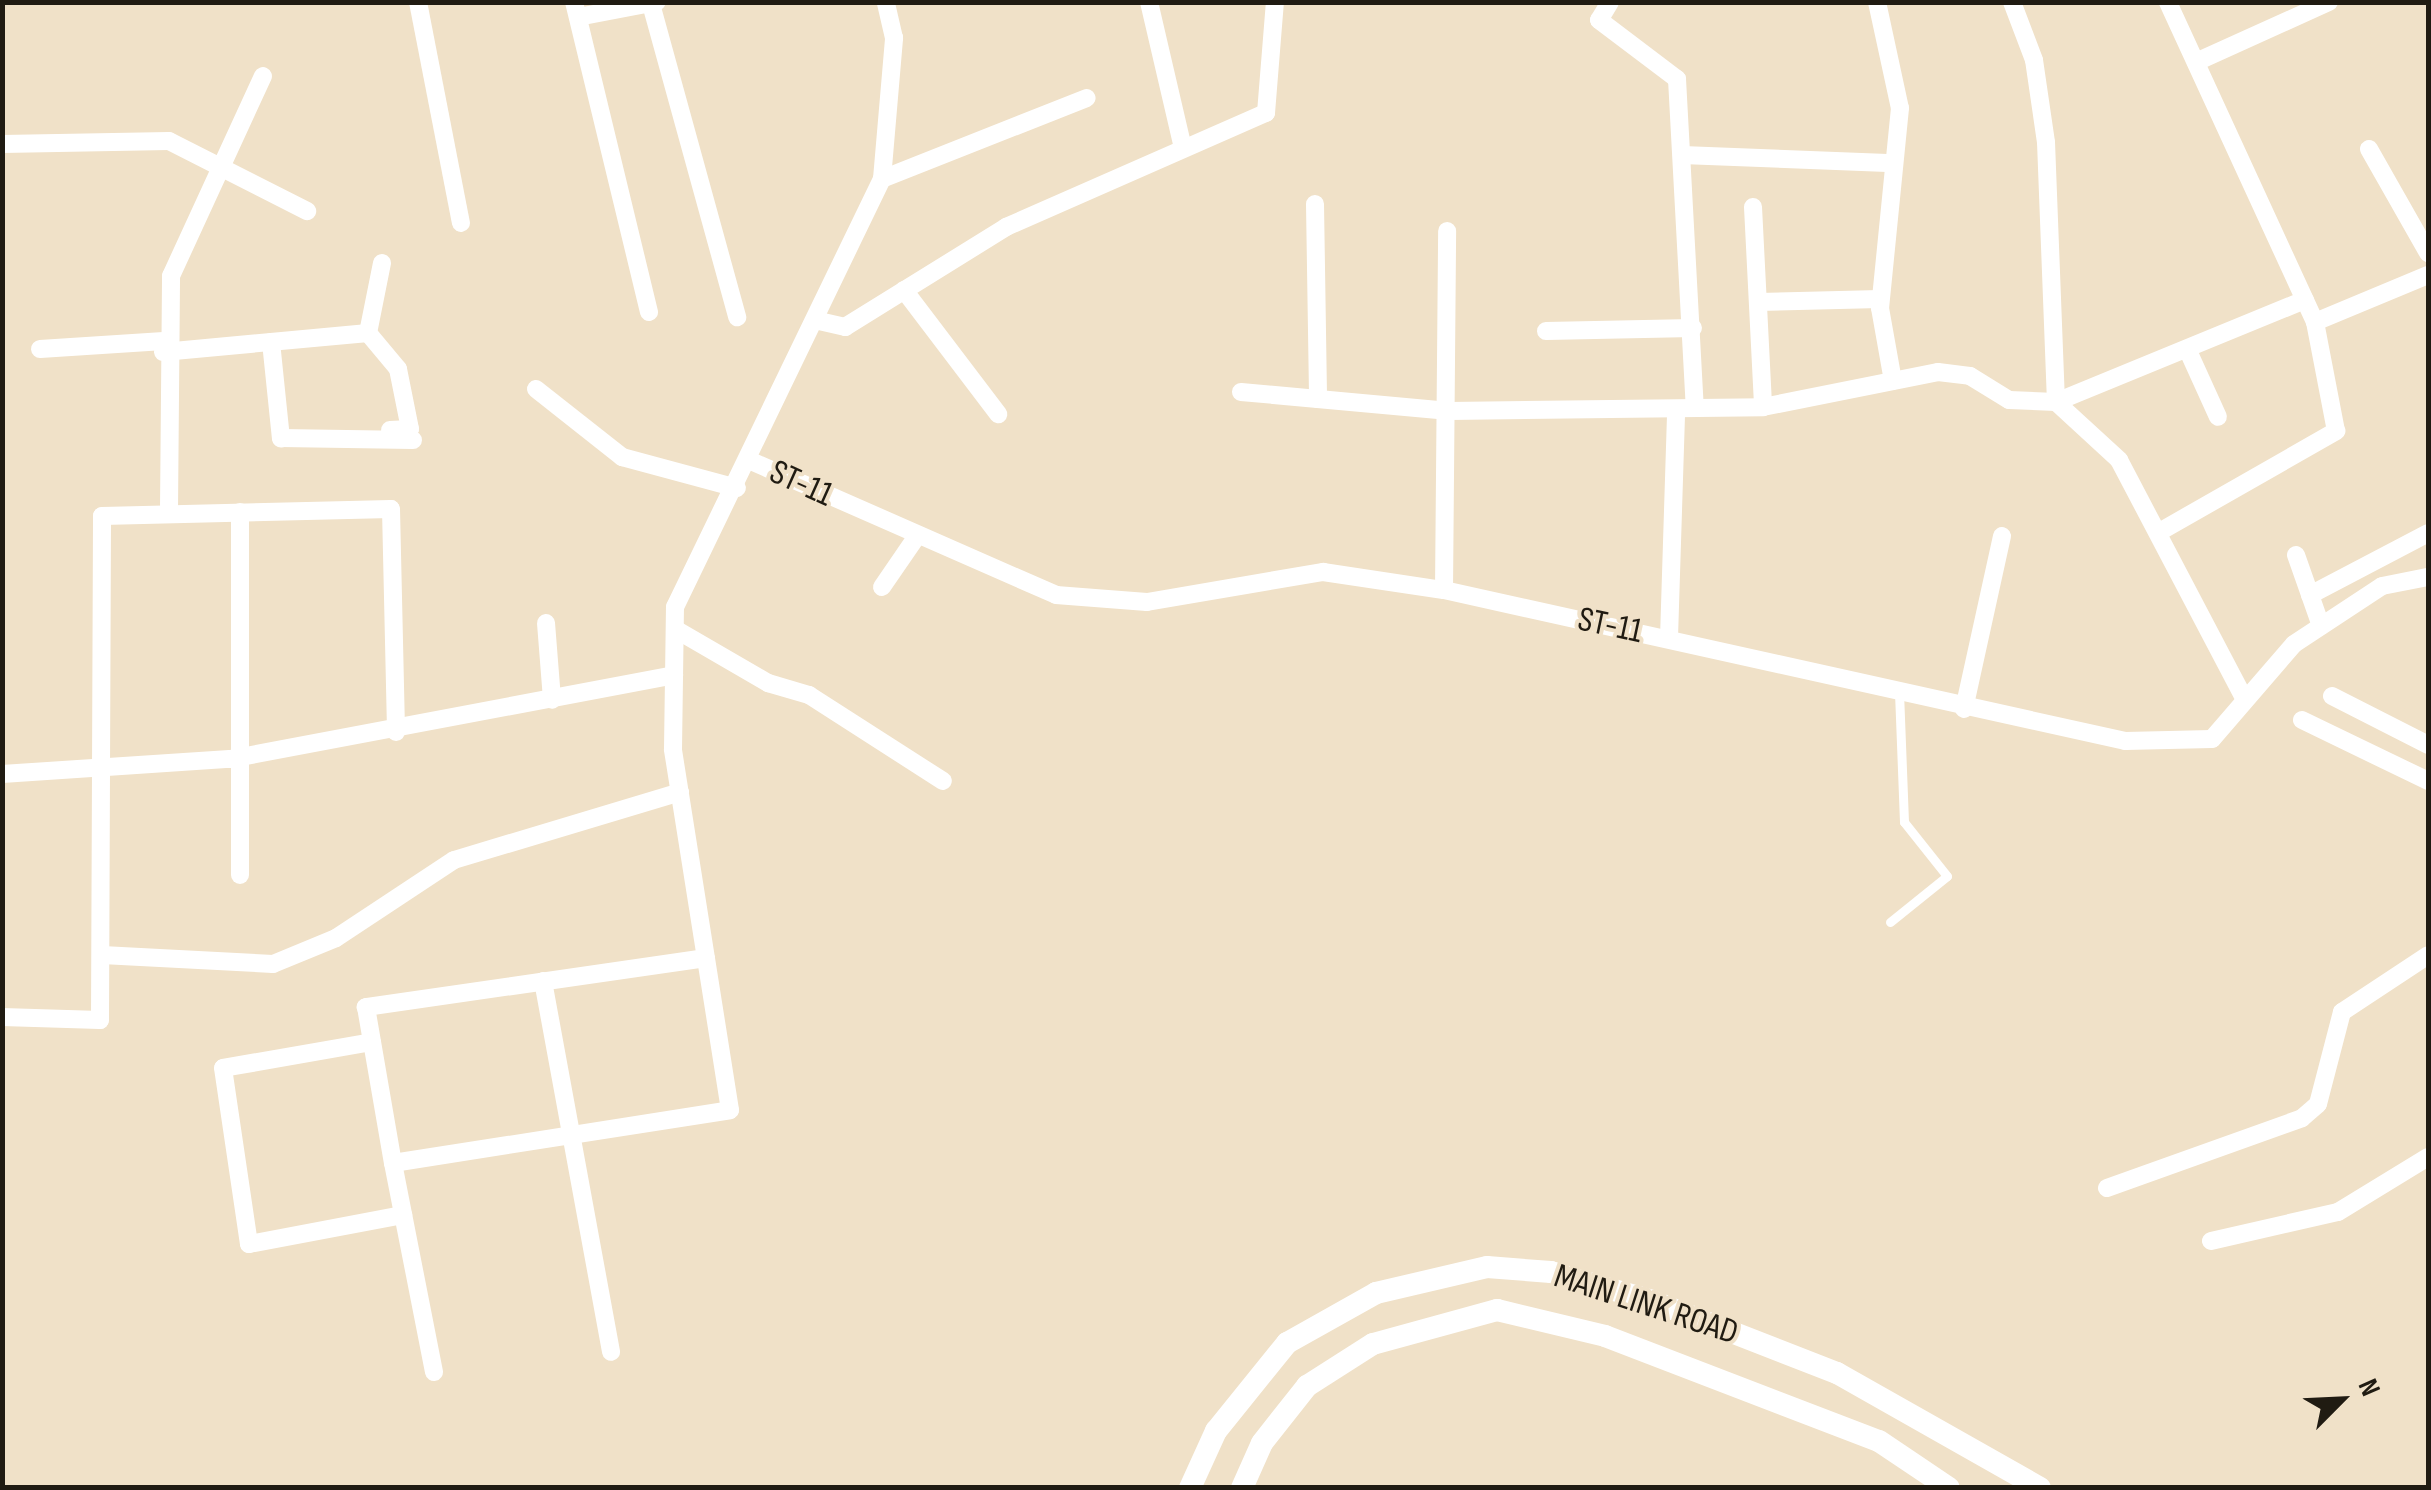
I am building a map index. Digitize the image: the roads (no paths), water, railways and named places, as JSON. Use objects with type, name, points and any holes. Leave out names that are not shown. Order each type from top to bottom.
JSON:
[{"type":"street","points":[[418,2],[460,222]]},
{"type":"street","points":[[393,1163],[730,1110],[680,792],[675,607],[820,321],[882,179],[894,38],[886,2]]},
{"type":"street","points":[[1149,2],[1182,144]]},
{"type":"street","points":[[820,321],[845,328],[1006,228],[1182,144],[1266,113],[1275,2]]},
{"type":"street","points":[[1610,2],[1600,20],[1677,79],[1692,328],[1669,638]]},
{"type":"street","points":[[1877,2],[1900,108],[1880,299],[1893,381]]},
{"type":"street","points":[[2012,2],[2034,60],[2046,142],[2056,402],[2119,460],[2161,530],[2244,698]]},
{"type":"street","points":[[2161,530],[2336,431],[2315,322],[2168,2]]},
{"type":"street","points":[[2196,62],[2329,2]]},
{"type":"street","points":[[649,312],[576,10],[654,3],[737,318]]},
{"type":"street","points":[[169,510],[164,346],[171,276],[263,76]]},
{"type":"street","points":[[882,179],[1087,98]]},
{"type":"street","points":[[2,144],[169,141],[307,211]]},
{"type":"street","points":[[2369,149],[2428,254]]},
{"type":"street","points":[[1682,154],[1894,163]]},
{"type":"street","points":[[1314,204],[1318,399]]},
{"type":"street","points":[[1754,208],[1763,407]]},
{"type":"street","points":[[1444,590],[1449,411],[1448,231]]},
{"type":"street","points":[[382,263],[368,333],[401,376],[410,430],[390,430]]},
{"type":"street","points":[[2315,322],[2428,274]]},
{"type":"street","points":[[904,290],[998,414]]},
{"type":"street","points":[[1758,302],[1880,299]]},
{"type":"street","points":[[1241,392],[1449,411],[1685,409],[1763,407],[1893,381],[1970,376],[2009,400],[2056,402],[2189,353],[2305,300]]},
{"type":"street","points":[[1546,332],[1692,328]]},
{"type":"street","points":[[40,349],[272,342],[368,333]]},
{"type":"street","points":[[272,342],[281,438],[413,440]]},
{"type":"street","points":[[2189,353],[2218,416]]},
{"type":"street","points":[[536,389],[622,457],[737,488]]},
{"type":"street","name":"ST-11","points":[[751,461],[1056,595],[1146,602],[1323,572],[1444,590],[1899,689],[1964,709],[2126,741],[2194,742],[2222,732],[2244,698],[2321,626],[2382,586],[2428,578]]},
{"type":"street","points":[[2,1017],[100,1020],[106,774],[102,516],[169,510],[391,509],[396,732]]},
{"type":"street","points":[[240,512],[240,875]]},
{"type":"street","points":[[2310,595],[2428,533]]},
{"type":"street","points":[[882,587],[918,536]]},
{"type":"street","points":[[1964,709],[2002,536]]},
{"type":"street","points":[[2296,555],[2321,626]]},
{"type":"street","points":[[546,623],[552,700]]},
{"type":"street","points":[[675,629],[768,683],[809,696],[943,782]]},
{"type":"street","points":[[2,774],[106,774],[240,758],[396,732],[674,675]]},
{"type":"street","points":[[2332,696],[2428,745]]},
{"type":"street","points":[[2302,720],[2428,782]]},
{"type":"street","points":[[102,955],[272,964],[336,938],[454,860],[680,792]]},
{"type":"street","points":[[2107,1188],[2302,1118],[2318,1104],[2342,1012],[2428,955]]},
{"type":"street","points":[[434,1372],[366,1007],[706,958]]},
{"type":"street","points":[[543,981],[567,1136],[611,1352]]},
{"type":"street","points":[[372,1042],[223,1068],[249,1244],[403,1215]]},
{"type":"street","points":[[2211,1241],[2338,1212],[2428,1157]]},
{"type":"street","name":"MAIN LINK ROAD","points":[[1190,1488],[1216,1431],[1287,1343],[1376,1293],[1487,1267],[1551,1272],[1652,1301],[1837,1373],[2040,1488]]},
{"type":"street","name":"MAIN LINK ROAD","points":[[1242,1488],[1262,1442],[1307,1386],[1373,1344],[1497,1310],[1605,1336],[1878,1441],[1949,1488]]},
{"type":"lane","points":[[1890,922],[1947,876],[1904,822],[1899,689]]}]
